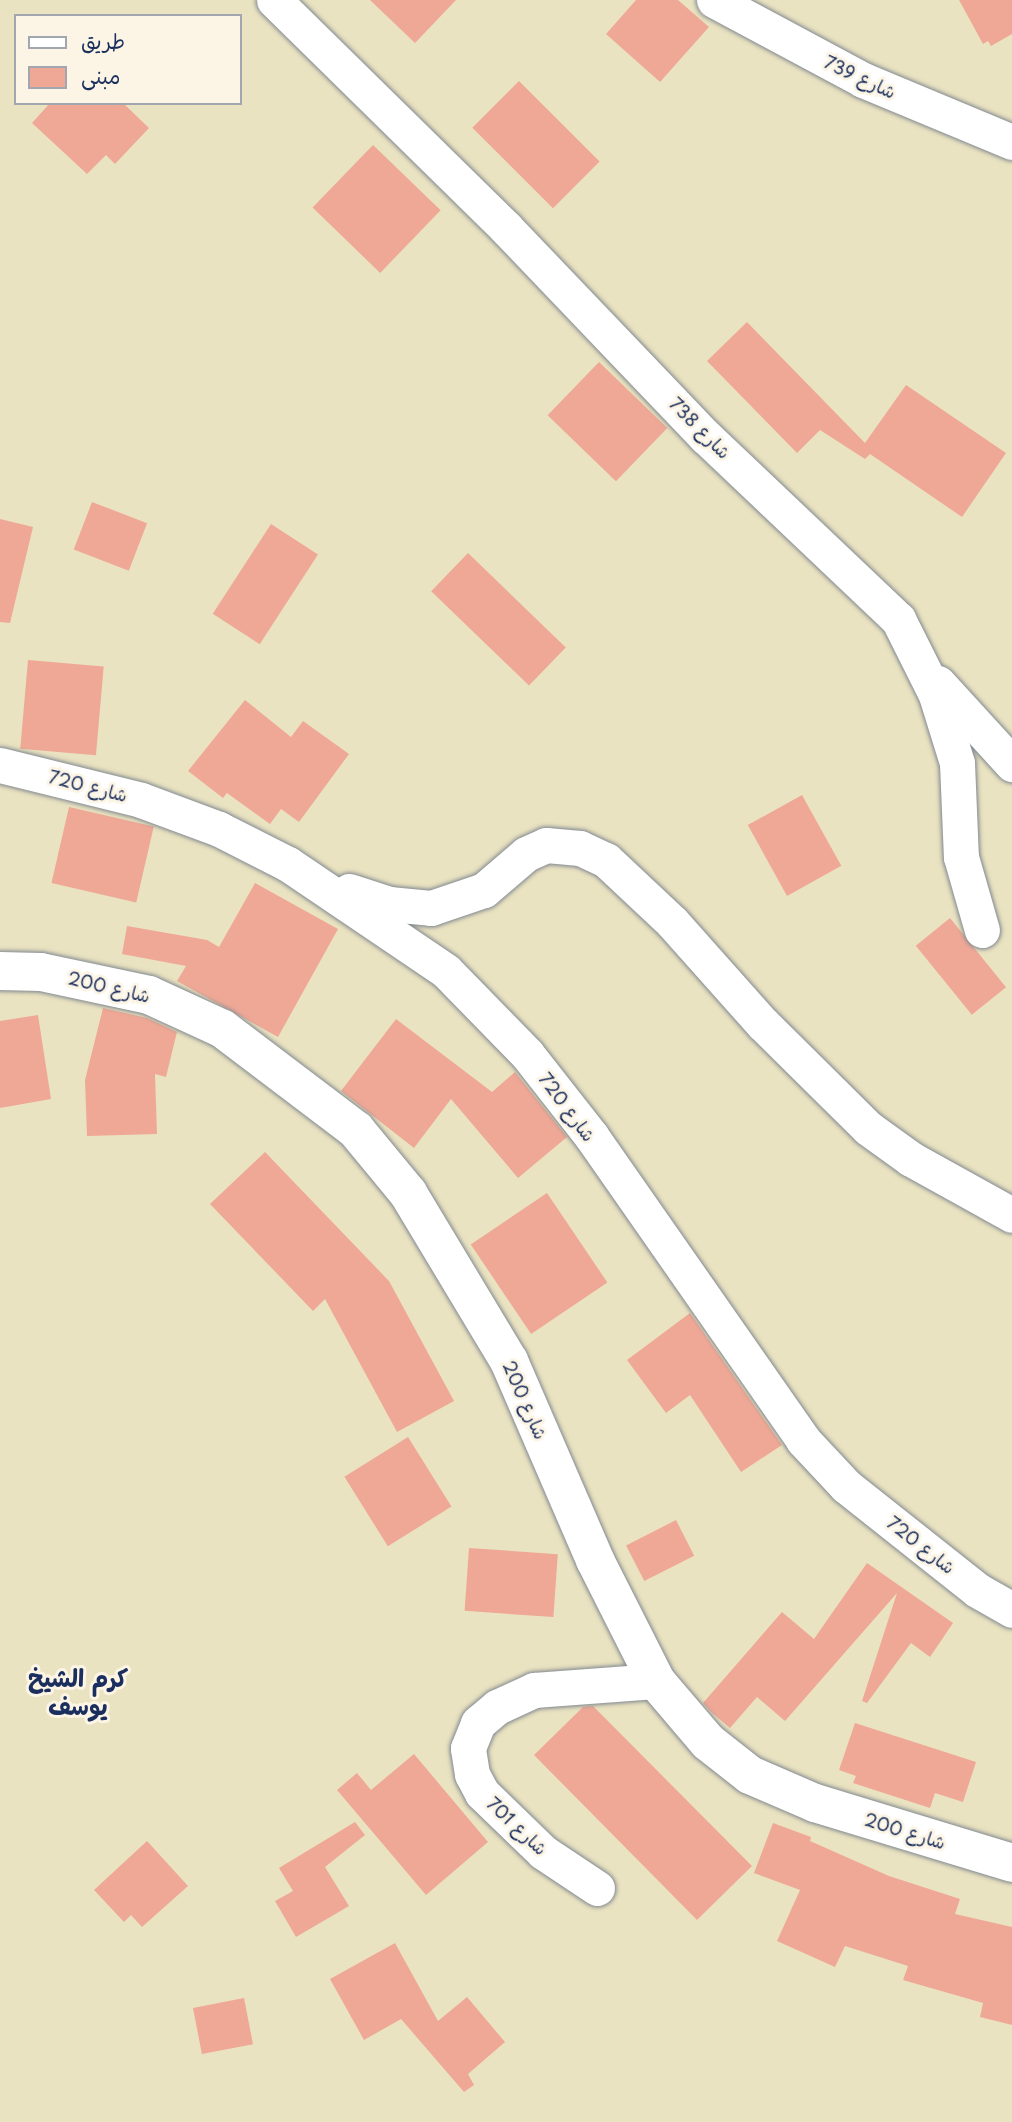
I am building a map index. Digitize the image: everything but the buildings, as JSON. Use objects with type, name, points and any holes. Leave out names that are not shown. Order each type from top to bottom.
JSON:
[{"type":"main road","name":"شارع 200","points":[[0,971],[41,972],[149,995],[223,1029],[356,1130],[408,1193],[509,1361],[595,1560],[656,1681],[708,1742],[750,1775],[815,1803],[1012,1863]]},
{"type":"street","name":"شارع 738","points":[[274,0],[506,228],[706,437],[884,603],[925,667],[961,778],[956,807],[961,857],[982,930]]},
{"type":"street","name":"شارع 739","points":[[714,0],[863,80],[1012,142]]},
{"type":"street","points":[[925,667],[1012,764]]},
{"type":"street","name":"شارع 720","points":[[0,765],[141,800],[219,829],[288,864],[446,971],[492,1018],[592,1137],[803,1440],[846,1486],[977,1590],[1012,1610]]},
{"type":"street","points":[[288,864],[329,884],[389,904],[431,908],[484,890],[526,854],[546,845],[580,848],[606,860],[672,922],[763,1024],[868,1128],[911,1159],[1012,1215]]},
{"type":"street","name":"شارع 701","points":[[597,1888],[543,1852],[481,1793],[471,1773],[468,1748],[478,1723],[497,1707],[534,1690],[656,1681]]},
{"type":"district","name":"كرم الشيخ يوسف","points":[[78,1692]]}]
